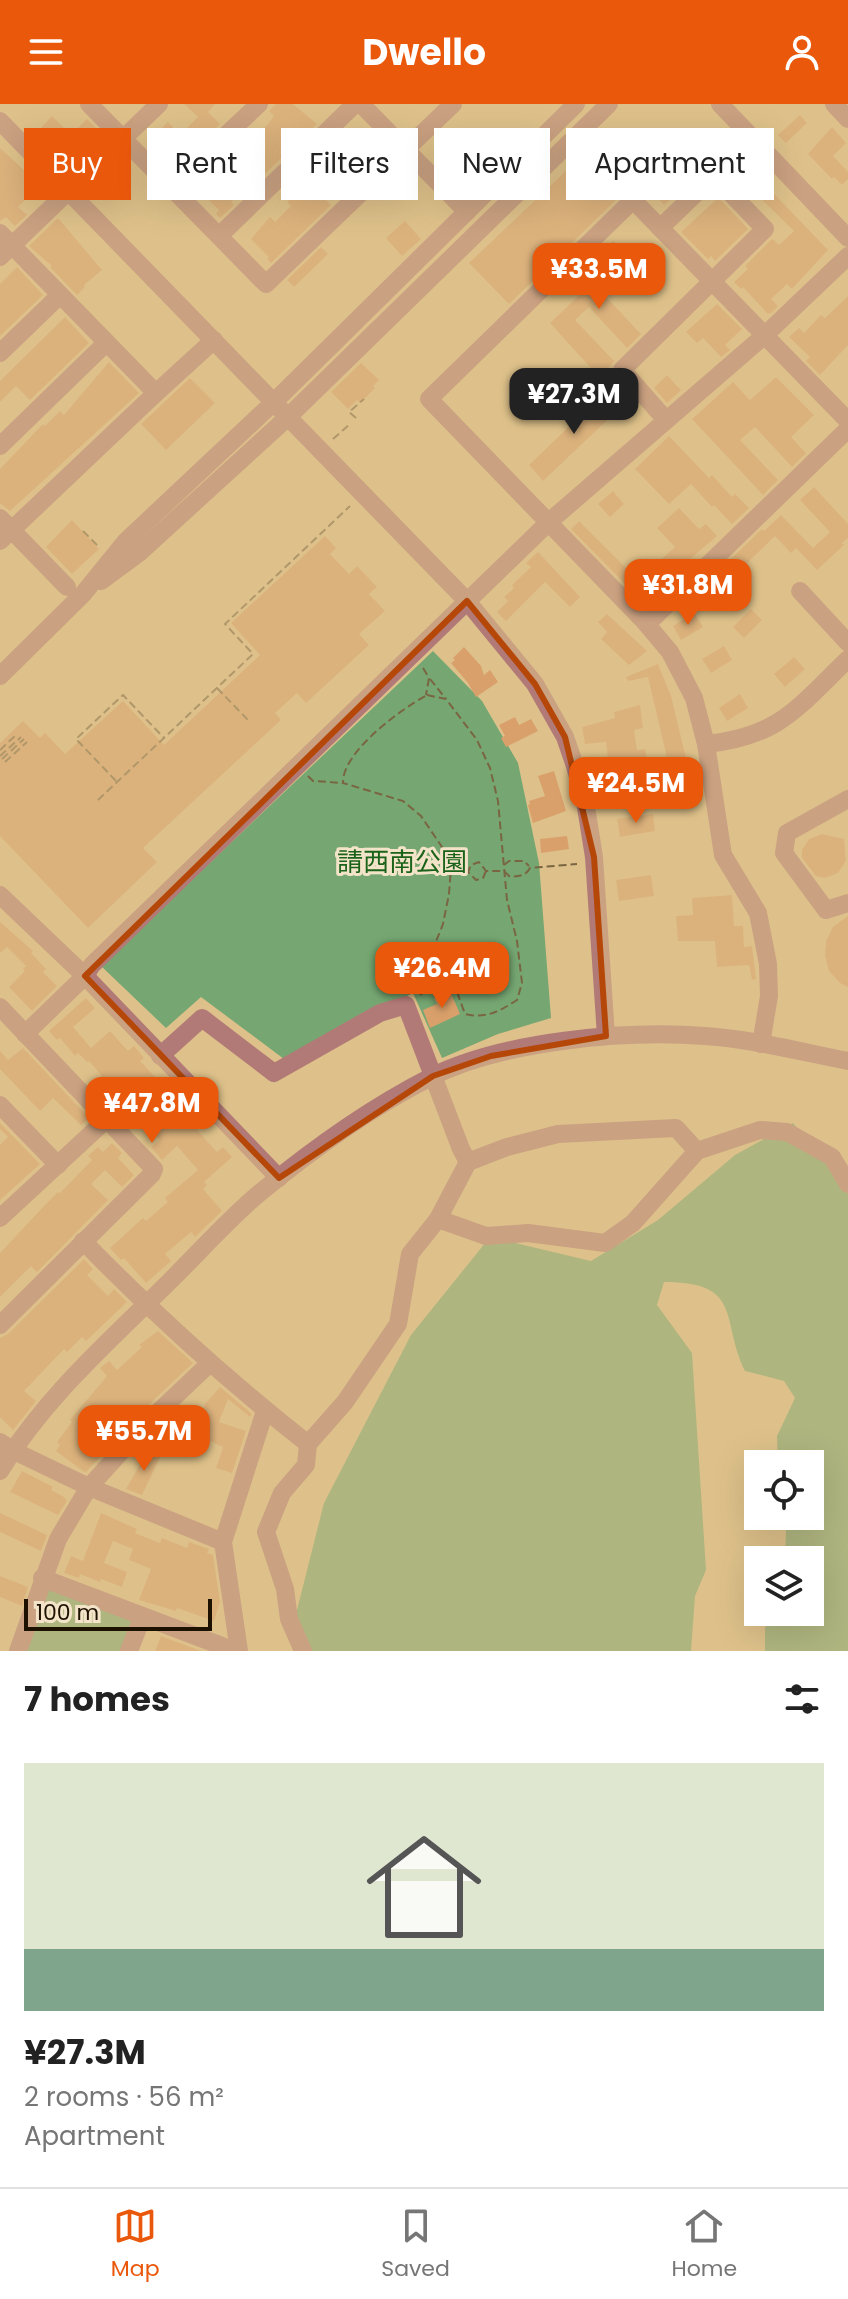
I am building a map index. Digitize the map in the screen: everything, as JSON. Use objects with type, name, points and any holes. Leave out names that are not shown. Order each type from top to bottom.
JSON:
[{"type":"street","points":[[89,104],[112,128]]},
{"type":"street","points":[[131,131],[159,104]]},
{"type":"street","points":[[234,128],[259,104]]},
{"type":"street","points":[[219,236],[358,104],[382,128]]},
{"type":"street","points":[[418,138],[453,104]]},
{"type":"street","points":[[0,676],[75,590],[274,402],[576,104]]},
{"type":"street","points":[[75,590],[139,553],[288,417],[609,104]]},
{"type":"street","points":[[720,104],[848,238]]},
{"type":"street","points":[[0,121],[24,145]]},
{"type":"street","points":[[131,147],[147,163]]},
{"type":"street","points":[[418,164],[467,212]]},
{"type":"street","points":[[660,228],[714,176],[765,229],[622,370],[666,420]]},
{"type":"street","points":[[60,200],[4,245],[60,295],[156,393]]},
{"type":"street","points":[[78,200],[467,601],[535,684],[565,737],[585,801],[594,857],[606,1036]]},
{"type":"street","points":[[184,200],[266,284],[354,200]]},
{"type":"street","points":[[761,1044],[769,996],[768,964],[753,902],[723,855],[706,744],[694,698],[681,671],[647,624],[429,399],[633,200],[848,421]]},
{"type":"street","points":[[25,1034],[85,976],[92,965],[550,521],[765,335],[848,256]]},
{"type":"street","points":[[0,353],[60,295]]},
{"type":"street","points":[[75,590],[4,529],[214,340]]},
{"type":"street","points":[[0,446],[106,343]]},
{"type":"street","points":[[647,624],[848,429]]},
{"type":"street","points":[[800,591],[848,643]]},
{"type":"street","points":[[706,744],[735,741],[764,732],[786,718],[848,659]]},
{"type":"street","points":[[848,799],[787,833],[784,853],[826,910],[848,903]]},
{"type":"street","points":[[0,895],[85,976],[279,1178]]},
{"type":"street","points":[[160,1056],[202,1018],[274,1073],[380,1013],[406,1005],[468,1162]]},
{"type":"street","points":[[0,1007],[154,1169],[0,1325]]},
{"type":"street","points":[[0,1471],[6,1446],[67,1380],[254,1198],[331,1138],[433,1076],[491,1056],[606,1036],[706,1036],[848,1061]]},
{"type":"street","points":[[2,1109],[58,1165]]},
{"type":"street","points":[[0,1218],[107,1119]]},
{"type":"street","points":[[303,1651],[289,1619],[285,1589],[266,1532],[282,1493],[306,1465],[308,1444],[345,1402],[398,1324],[410,1254],[438,1219],[468,1162],[507,1147],[558,1134],[647,1129],[676,1128],[697,1151]]},
{"type":"street","points":[[438,1219],[486,1236],[528,1233],[605,1243],[633,1223],[697,1151],[760,1130],[787,1132],[840,1152],[848,1184]]},
{"type":"street","points":[[83,1241],[145,1305],[209,1364],[308,1444]]},
{"type":"street","points":[[18,1651],[58,1539],[89,1487],[151,1419],[209,1364]]},
{"type":"street","points":[[42,1578],[142,1618],[237,1651],[223,1542],[265,1411]]},
{"type":"street","points":[[6,1446],[89,1487],[223,1542]]},
{"type":"street","points":[[129,1651],[142,1618]]},
{"type":"path","points":[[356,418],[349,412],[365,401]]},
{"type":"path","points":[[329,442],[349,425]]},
{"type":"path","points":[[98,800],[253,654],[225,624],[353,503]]},
{"type":"path","points":[[83,531],[96,543]]},
{"type":"path","points":[[411,655],[477,740],[490,768],[498,801],[504,871],[522,983],[517,1000],[495,1014],[475,1016],[465,1014],[451,975],[425,969]]},
{"type":"path","points":[[426,696],[429,678]]},
{"type":"path","points":[[217,688],[249,721]]},
{"type":"path","points":[[117,782],[76,739],[123,695],[164,738]]},
{"type":"path","points":[[343,783],[343,772],[365,743],[413,703],[426,696],[446,699]]},
{"type":"path","points":[[0,750],[17,734]]},
{"type":"path","points":[[3,759],[24,739],[3,759]]},
{"type":"path","points":[[299,765],[313,781],[343,783],[403,801],[421,816],[444,850],[450,873],[443,924],[425,969],[426,991],[406,1005]]},
{"type":"path","points":[[504,866],[509,861],[524,861],[530,868]]},
{"type":"path","points":[[468,872],[471,865],[479,862],[486,871]]},
{"type":"path","points":[[530,868],[577,864]]},
{"type":"path","points":[[486,871],[504,871],[510,877],[521,876],[530,868]]},
{"type":"path","points":[[450,873],[468,872],[476,880],[483,878],[486,871]]},
{"type":"highlighted area","points":[[467,601],[535,684],[565,737],[594,857],[606,1036],[491,1056],[433,1076],[279,1178],[85,976]]},
{"type":"green space","name":"請西南公園","points":[[433,651],[482,701],[518,763],[539,863],[551,1018],[498,1034],[442,1058],[413,993],[350,1025],[288,1062],[201,997],[166,1028],[101,966]]},
{"type":"green space","points":[[793,1123],[848,1190],[848,1651],[765,1651],[766,1626],[824,1626],[824,1546],[785,1546],[786,1530],[824,1530],[824,1450],[778,1450],[777,1436],[795,1398],[784,1381],[745,1371],[725,1307],[718,1297],[707,1289],[689,1284],[664,1282],[657,1305],[692,1353],[706,1570],[695,1596],[691,1651],[297,1651],[297,1610],[324,1503],[411,1335],[490,1237],[591,1261],[658,1220],[735,1155]]},
{"type":"green space","points":[[49,1588],[137,1621],[125,1651],[25,1651]]},
{"type":"building","points":[[184,104],[215,104],[208,112],[220,124],[216,128],[187,128],[198,117]]},
{"type":"building","points":[[276,104],[293,104],[317,124],[313,128],[281,128],[281,158],[265,173],[264,128],[274,116],[269,111]]},
{"type":"building","points":[[800,115],[807,123],[786,143],[778,135]]},
{"type":"building","points":[[52,116],[64,128],[41,128]]},
{"type":"building","points":[[87,119],[96,128],[78,128]]},
{"type":"building","points":[[832,127],[846,143],[833,156],[848,172],[848,179],[842,185],[808,154]]},
{"type":"building","points":[[0,148],[24,170],[25,200],[18,207],[27,215],[15,226],[6,217],[0,221]]},
{"type":"building","points":[[566,171],[566,200],[616,200],[509,304],[469,263],[535,200],[550,200],[550,186]]},
{"type":"building","points":[[774,194],[828,250],[792,289],[787,284],[771,299],[778,306],[767,313],[743,287],[741,289],[734,282],[771,240],[779,245],[794,231],[762,200],[774,200]]},
{"type":"building","points":[[209,200],[233,200],[234,205],[220,218],[216,214],[219,210]]},
{"type":"building","points":[[326,200],[331,205],[271,263],[251,239],[270,217],[275,222],[291,206],[287,202]]},
{"type":"building","points":[[716,200],[721,200],[748,229],[715,261],[711,256],[708,259],[681,232]]},
{"type":"building","points":[[58,218],[102,270],[77,295],[52,266],[29,246]]},
{"type":"building","points":[[405,221],[421,239],[402,256],[386,238]]},
{"type":"building","points":[[613,241],[639,265],[605,296],[641,334],[627,348],[589,307],[575,320],[614,361],[600,378],[550,323],[608,268],[597,256]]},
{"type":"building","points":[[321,247],[328,254],[294,287],[287,280]]},
{"type":"building","points":[[17,267],[43,295],[0,336],[0,284]]},
{"type":"building","points":[[848,296],[848,345],[820,375],[806,361],[810,357],[789,337],[799,328],[804,333],[821,315],[825,318]]},
{"type":"building","points":[[717,304],[742,329],[725,345],[730,350],[721,357],[703,338],[697,343],[686,332]]},
{"type":"building","points":[[65,317],[89,343],[30,400],[16,386],[0,402],[0,381]]},
{"type":"building","points":[[109,362],[139,393],[10,511],[0,503],[0,469],[43,424],[45,426],[60,411],[64,415]]},
{"type":"building","points":[[361,363],[379,380],[360,403],[357,400],[348,409],[331,392]]},
{"type":"building","points":[[667,375],[681,390],[667,403],[654,388]]},
{"type":"building","points":[[776,377],[814,415],[791,437],[806,453],[792,467],[755,427],[740,440],[778,480],[763,495],[692,419],[733,382],[750,400]]},
{"type":"building","points":[[190,378],[215,403],[166,450],[141,424]]},
{"type":"building","points":[[605,392],[620,408],[543,481],[529,465]]},
{"type":"building","points":[[669,436],[709,478],[712,475],[732,497],[735,494],[749,508],[732,524],[691,484],[669,504],[635,469]]},
{"type":"building","points":[[814,487],[848,524],[848,538],[842,543],[844,545],[817,570],[796,548],[791,553],[775,536],[739,571],[729,561],[781,515],[813,548],[830,532],[800,500]]},
{"type":"building","points":[[613,491],[624,504],[610,517],[598,504]]},
{"type":"building","points":[[679,508],[699,529],[706,524],[717,536],[669,577],[656,564],[675,547],[657,528]]},
{"type":"building","points":[[72,520],[99,549],[72,574],[46,547]]},
{"type":"building","points":[[579,521],[655,597],[646,605],[571,529]]},
{"type":"building","points":[[325,536],[336,548],[330,554],[349,574],[357,566],[377,587],[369,594],[385,611],[359,634],[369,645],[306,703],[297,693],[275,713],[281,720],[143,848],[157,862],[88,928],[0,836],[0,743],[23,721],[40,738],[45,733],[65,754],[123,701],[164,745],[260,655],[231,623]]},
{"type":"building","points":[[538,552],[580,597],[570,607],[545,582],[506,621],[497,612],[508,601],[504,597],[514,588],[512,585],[531,567],[526,563]]},
{"type":"building","points":[[751,609],[762,620],[744,638],[733,627]]},
{"type":"building","points":[[694,613],[703,627],[681,640],[673,626]]},
{"type":"building","points":[[607,614],[647,651],[629,665],[601,639],[607,632],[598,622]]},
{"type":"building","points":[[724,646],[732,660],[711,673],[702,659]]},
{"type":"building","points":[[464,647],[481,666],[484,675],[490,670],[498,682],[476,697],[451,663]]},
{"type":"building","points":[[794,657],[805,669],[785,687],[774,674]]},
{"type":"building","points":[[658,664],[671,696],[686,758],[668,762],[648,677],[628,681],[626,677]]},
{"type":"building","points":[[740,694],[748,708],[727,721],[719,708]]},
{"type":"building","points":[[640,705],[643,728],[634,730],[637,750],[645,749],[648,768],[618,772],[618,766],[609,767],[606,742],[585,744],[582,727],[615,718],[614,712]]},
{"type":"building","points":[[515,717],[519,725],[531,719],[538,731],[506,747],[499,725]]},
{"type":"building","points":[[554,771],[566,811],[533,823],[529,801],[545,796],[538,776]]},
{"type":"building","points":[[661,774],[664,794],[645,797],[642,777]]},
{"type":"building","points":[[699,780],[702,795],[673,799],[671,784]]},
{"type":"building","points":[[653,814],[655,831],[620,837],[617,819]]},
{"type":"building","points":[[822,834],[844,839],[846,861],[838,873],[825,878],[816,876],[802,858],[802,850],[809,839]]},
{"type":"building","points":[[567,836],[569,849],[541,853],[540,839]]},
{"type":"building","points":[[651,875],[654,896],[619,901],[616,880]]},
{"type":"building","points":[[732,895],[734,926],[743,926],[744,947],[752,946],[756,979],[752,980],[749,965],[717,967],[715,941],[678,941],[676,916],[693,915],[692,898]]},
{"type":"building","points":[[848,916],[848,987],[829,971],[825,956],[826,941],[833,927]]},
{"type":"building","points":[[0,922],[33,951],[31,953],[46,969],[43,972],[57,986],[32,1011],[9,987],[26,966],[7,947],[0,953]]},
{"type":"building","points":[[450,991],[460,1014],[430,1028],[423,1010],[437,1004],[434,998]]},
{"type":"building","points":[[86,998],[95,1008],[73,1027],[91,1048],[110,1031],[128,1051],[134,1046],[144,1058],[140,1061],[201,1126],[197,1130],[217,1152],[223,1147],[232,1157],[204,1182],[207,1185],[203,1189],[222,1211],[195,1237],[191,1232],[165,1254],[171,1261],[146,1283],[124,1258],[121,1260],[110,1248],[143,1218],[146,1221],[168,1202],[165,1198],[198,1170],[177,1146],[162,1160],[151,1147],[160,1140],[143,1120],[134,1128],[126,1119],[131,1115],[97,1080],[102,1076],[89,1061],[78,1053],[75,1056],[60,1038],[57,1040],[49,1031]]},
{"type":"building","points":[[23,1048],[89,1118],[81,1125],[53,1098],[40,1111],[0,1069],[0,1051],[8,1060]]},
{"type":"building","points":[[0,1123],[40,1164],[0,1200],[0,1145],[8,1137],[0,1129]]},
{"type":"building","points":[[112,1143],[122,1153],[118,1158],[134,1175],[122,1187],[105,1170],[91,1184],[108,1200],[37,1272],[31,1266],[0,1297],[0,1253],[92,1160],[88,1156],[98,1147],[103,1152]]},
{"type":"building","points":[[84,1259],[93,1269],[87,1275],[108,1296],[114,1289],[127,1302],[86,1341],[82,1337],[67,1352],[64,1349],[24,1391],[36,1401],[13,1430],[0,1417],[0,1338],[8,1334]]},
{"type":"building","points":[[158,1331],[193,1363],[143,1410],[86,1472],[83,1471],[56,1451],[60,1445],[57,1442],[72,1422],[70,1420],[107,1376],[100,1368],[109,1361],[117,1370],[142,1347],[139,1345]]},
{"type":"building","points":[[220,1387],[252,1414],[250,1417],[228,1399],[219,1422],[246,1431],[232,1473],[216,1468],[223,1447],[195,1434],[205,1404]]},
{"type":"building","points":[[149,1449],[161,1455],[142,1495],[126,1489]]},
{"type":"building","points":[[22,1471],[53,1487],[51,1490],[64,1497],[67,1501],[58,1515],[10,1492]]},
{"type":"building","points":[[0,1513],[47,1535],[41,1551],[0,1532]]},
{"type":"building","points":[[101,1513],[137,1529],[135,1533],[160,1543],[162,1538],[187,1548],[189,1542],[209,1549],[207,1553],[213,1555],[220,1602],[214,1621],[177,1608],[176,1611],[139,1600],[151,1569],[129,1560],[133,1549],[113,1541],[104,1563],[127,1572],[122,1587],[101,1579],[100,1582],[80,1574],[79,1578],[64,1573],[71,1556],[83,1561]]},
{"type":"building","points":[[0,1576],[28,1587],[22,1606],[0,1597]]},
{"type":"building","points":[[161,1636],[201,1651],[155,1651]]}]
